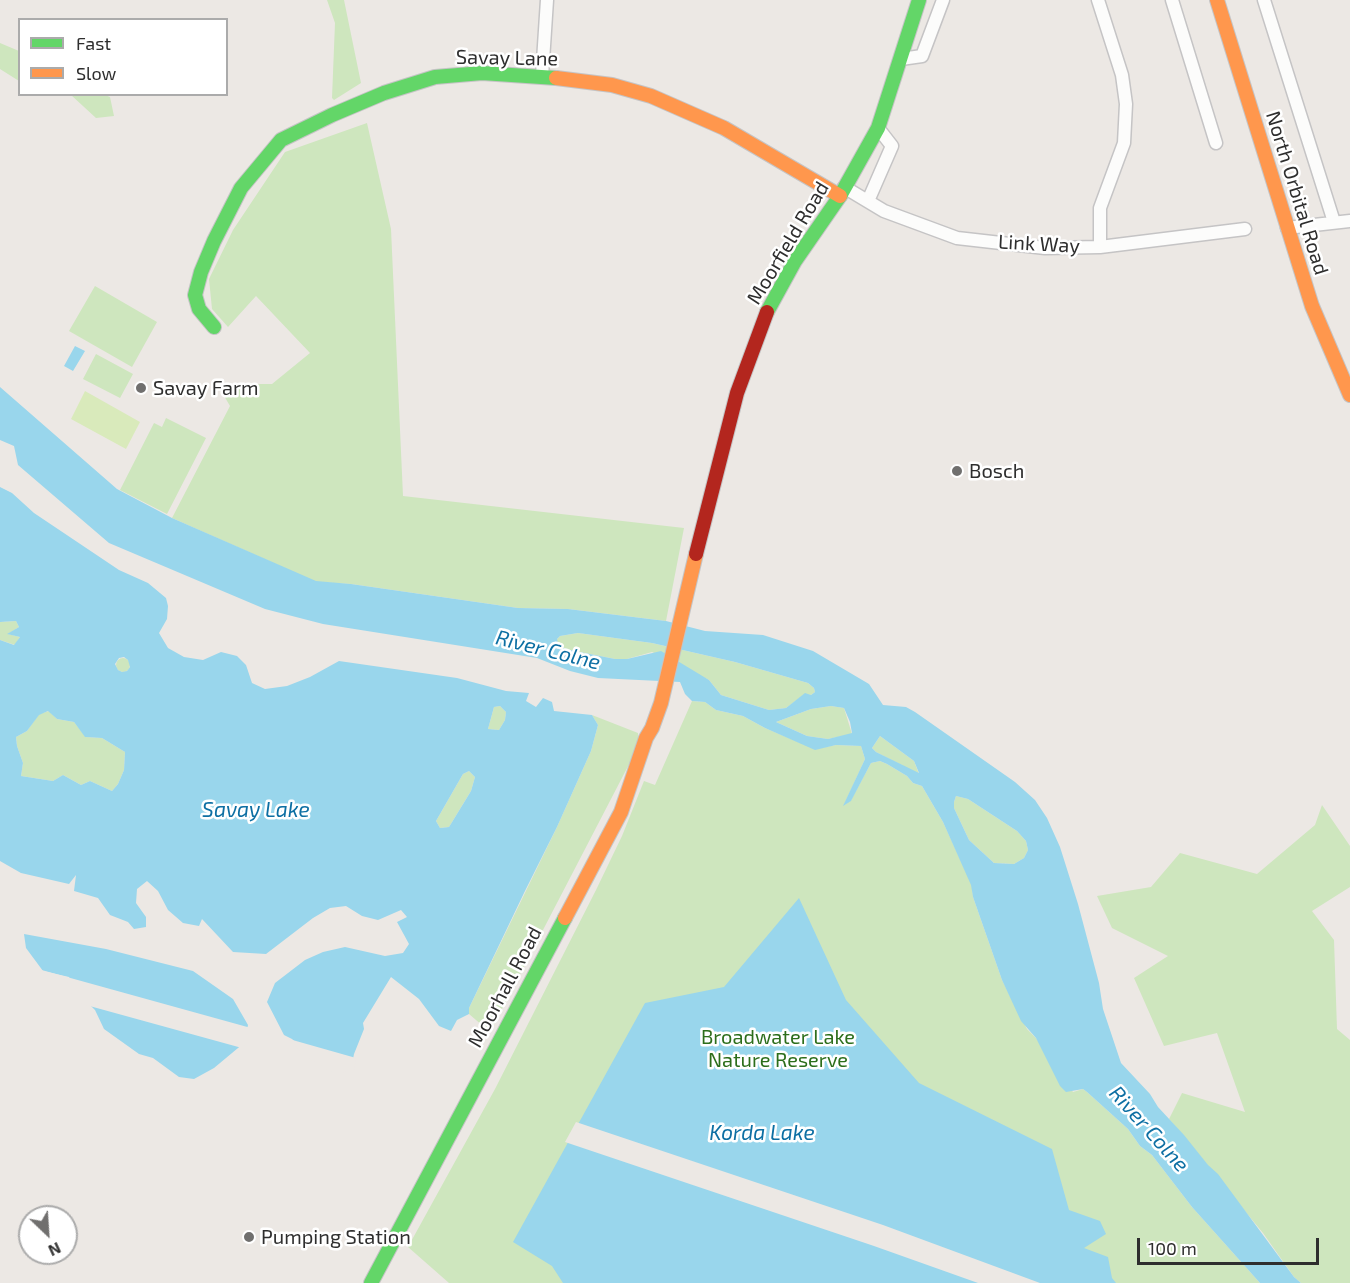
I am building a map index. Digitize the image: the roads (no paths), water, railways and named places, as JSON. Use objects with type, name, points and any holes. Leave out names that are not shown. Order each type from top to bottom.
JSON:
[{"type":"street","points":[[542,76],[547,0]]},
{"type":"street","name":"Moorfield Road","points":[[661,703],[688,583],[737,393],[766,314],[795,261],[842,191],[878,128],[902,59],[919,0]]},
{"type":"street","points":[[902,59],[922,56],[943,0]]},
{"type":"street","points":[[1098,0],[1122,75],[1126,104],[1124,143],[1100,208],[1100,247]]},
{"type":"street","points":[[1172,0],[1216,143]]},
{"type":"street","name":"North Orbital Road","points":[[1217,0],[1312,306],[1350,395]]},
{"type":"street","points":[[1264,0],[1334,222]]},
{"type":"street","name":"Savay Lane","points":[[214,327],[199,309],[195,296],[201,272],[213,242],[241,188],[281,140],[375,97],[435,77],[482,74],[542,76],[612,85],[651,96],[724,128],[842,191]]},
{"type":"street","points":[[867,201],[892,146],[878,128]]},
{"type":"street","name":"Link Way","points":[[842,191],[884,211],[957,238],[1045,248],[1100,247],[1245,229]]},
{"type":"street","points":[[1287,228],[1350,221]]},
{"type":"street","name":"Moorhall Road","points":[[371,1283],[621,812],[646,738],[661,703]]},
{"type":"water","points":[[75,346],[85,351],[73,371],[64,366]]},
{"type":"water","name":"River Colne","points":[[0,387],[117,489],[172,518],[316,581],[518,608],[568,609],[666,621],[705,631],[763,635],[813,651],[869,684],[883,705],[906,707],[915,712],[1015,782],[1035,800],[1047,818],[1060,847],[1099,983],[1103,1009],[1121,1063],[1218,1174],[1294,1277],[1301,1283],[1260,1283],[1192,1207],[1152,1155],[1140,1146],[1128,1129],[1083,1089],[1066,1092],[1060,1086],[1036,1038],[1021,1021],[1002,980],[973,897],[971,885],[943,822],[922,786],[913,783],[907,776],[887,764],[880,761],[871,763],[851,801],[843,806],[865,759],[861,746],[836,745],[815,750],[743,716],[716,710],[705,702],[692,701],[685,694],[680,682],[598,678],[570,671],[537,658],[323,624],[265,609],[109,543],[18,465],[14,446],[0,440]],"holes":[[[578,633],[652,643],[735,662],[808,683],[815,692],[811,695],[805,693],[786,708],[769,710],[721,695],[709,680],[661,651],[627,659],[615,659],[561,647],[557,639],[560,636]],[[831,706],[844,708],[852,733],[828,739],[807,736],[776,722],[811,709]],[[880,736],[914,761],[919,773],[872,748]],[[956,796],[968,799],[1017,831],[1026,841],[1028,850],[1024,858],[1014,864],[994,863],[969,840],[954,808]]]},
{"type":"water","name":"Savay Lake","points":[[0,487],[12,493],[34,513],[119,570],[148,583],[166,598],[167,619],[159,633],[168,648],[184,657],[203,660],[221,652],[237,656],[246,665],[252,683],[265,689],[287,686],[310,677],[339,661],[457,678],[506,691],[529,693],[526,701],[536,707],[543,698],[552,702],[554,711],[592,715],[598,725],[591,751],[557,827],[469,1008],[469,1014],[457,1020],[451,1031],[439,1026],[419,999],[391,977],[363,1023],[364,1029],[351,1069],[308,1054],[292,1039],[284,1035],[267,1002],[275,983],[305,960],[323,952],[345,947],[385,956],[403,953],[409,944],[397,922],[407,917],[401,910],[378,920],[362,916],[346,906],[330,908],[313,918],[266,954],[233,952],[202,919],[199,926],[183,923],[168,910],[158,891],[147,881],[137,889],[136,903],[146,917],[146,927],[134,929],[128,922],[110,915],[98,898],[74,891],[76,875],[69,884],[21,873],[0,861],[0,640],[14,645],[20,637],[7,634],[19,627],[16,621],[0,622]],"holes":[[[124,657],[128,660],[130,667],[127,671],[118,670],[115,664],[119,658]],[[500,706],[506,712],[505,720],[499,730],[488,729],[494,707]],[[48,711],[57,719],[74,722],[85,737],[102,738],[125,752],[124,770],[112,791],[90,781],[81,785],[63,775],[53,781],[21,776],[23,763],[16,737],[27,731],[39,715]],[[469,771],[475,777],[471,791],[449,827],[440,828],[436,821],[463,774]]]},
{"type":"water","name":"Korda Lake","points":[[799,898],[846,1000],[919,1083],[1052,1149],[1069,1210],[1100,1221],[1106,1234],[1084,1248],[1108,1257],[1112,1278],[1116,1283],[563,1283],[552,1266],[513,1242],[645,1003],[724,987]]},
{"type":"water","points":[[24,934],[106,949],[193,971],[233,999],[248,1025],[244,1043],[214,1068],[194,1079],[179,1077],[153,1058],[139,1054],[104,1029],[95,1010],[90,1005],[77,1000],[69,977],[43,971],[26,948]]},
{"type":"place","name":"Savay Farm","points":[[141,388]]},
{"type":"place","name":"Bosch","points":[[957,471]]},
{"type":"place","name":"Pumping Station","points":[[249,1237]]},
{"type":"park label","name":"Broadwater Lake Nature Reserve","points":[[778,1048]]}]
